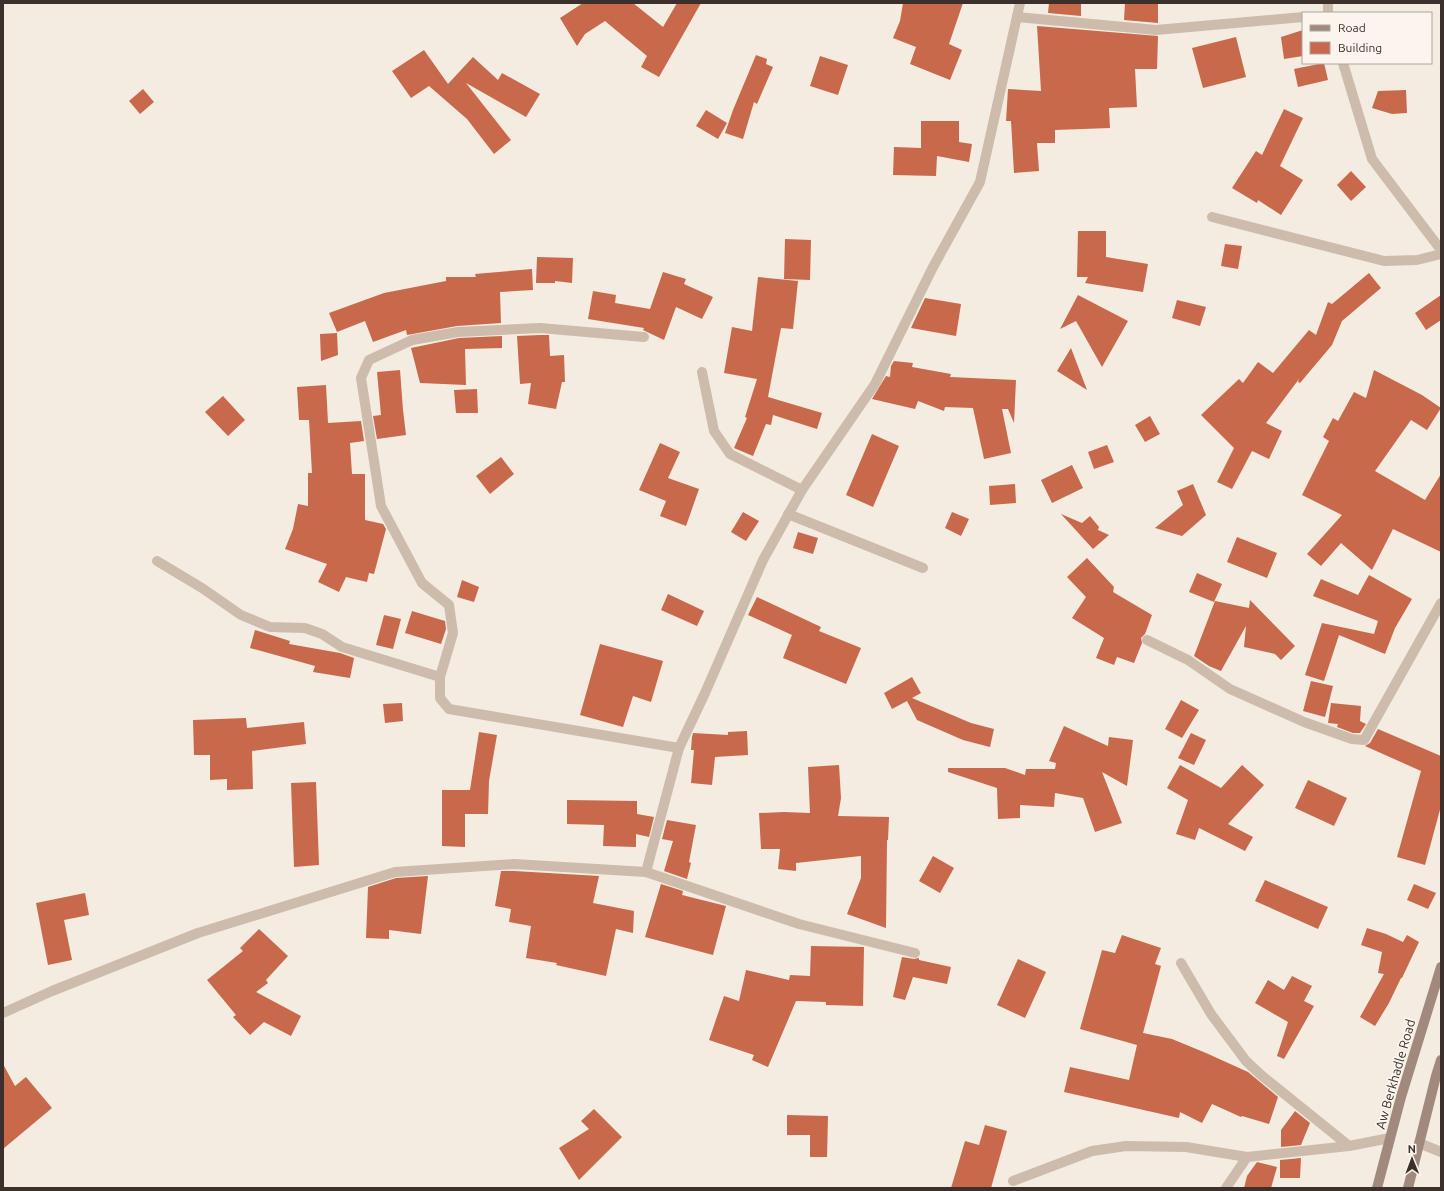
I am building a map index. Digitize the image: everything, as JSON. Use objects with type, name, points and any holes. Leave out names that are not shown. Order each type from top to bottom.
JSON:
[{"type":"main road","name":"Aw Berkhadle Road","points":[[1376,1188],[1441,967]]},
{"type":"main road","points":[[1408,1188],[1441,1060]]},
{"type":"street","points":[[646,872],[679,748],[705,693],[763,560],[802,490],[875,384],[933,267],[980,182],[1020,3]]},
{"type":"street","points":[[1017,16],[1156,30],[1302,17]]},
{"type":"street","points":[[1343,64],[1372,159],[1441,250]]},
{"type":"street","points":[[1212,217],[1384,261],[1417,260],[1441,254]]},
{"type":"street","points":[[644,337],[540,328],[458,332],[412,340],[369,360],[361,378],[381,506],[422,583],[449,605],[453,633],[440,677],[440,698],[448,709],[679,748]]},
{"type":"street","points":[[702,372],[714,431],[730,454],[802,490]]},
{"type":"street","points":[[788,514],[923,568]]},
{"type":"street","points":[[157,561],[202,588],[241,615],[270,627],[305,628],[322,634],[342,647],[440,677]]},
{"type":"street","points":[[1147,640],[1188,660],[1230,689],[1304,722],[1352,739],[1364,740],[1441,603]]},
{"type":"street","points":[[3,1013],[59,988],[198,933],[395,872],[514,864],[646,872],[799,924],[915,953]]},
{"type":"street","points":[[1181,963],[1211,1014],[1246,1061],[1261,1075],[1349,1146]]},
{"type":"street","points":[[1013,1181],[1092,1151],[1126,1146],[1186,1147],[1247,1157],[1349,1146],[1390,1138]]},
{"type":"street","points":[[1419,1143],[1441,1152]]},
{"type":"street","points":[[1226,1188],[1247,1157]]},
{"type":"building","points":[[583,3],[633,3],[663,27],[677,3],[701,3],[659,77],[641,67],[647,56],[605,21],[585,34],[577,46],[560,18]]},
{"type":"building","points":[[903,3],[963,3],[949,44],[962,50],[950,80],[910,64],[916,47],[893,38],[900,21]]},
{"type":"building","points":[[1049,3],[1081,3],[1081,16],[1048,13]]},
{"type":"building","points":[[1125,3],[1158,3],[1158,23],[1124,20]]},
{"type":"building","points":[[1037,26],[1158,36],[1157,69],[1135,69],[1137,107],[1109,108],[1110,128],[1055,130],[1055,143],[1037,143],[1039,171],[1014,173],[1011,121],[1006,121],[1008,89],[1041,91]]},
{"type":"building","points":[[1302,30],[1302,56],[1284,59],[1281,37]]},
{"type":"building","points":[[1236,37],[1246,77],[1203,88],[1192,48]]},
{"type":"building","points":[[424,50],[448,84],[473,57],[498,80],[502,73],[540,94],[526,117],[466,83],[511,140],[494,154],[467,119],[429,86],[411,98],[392,71]]},
{"type":"building","points":[[756,55],[767,59],[766,64],[773,67],[757,104],[754,102],[743,139],[725,133]]},
{"type":"building","points":[[820,56],[848,65],[838,95],[810,86]]},
{"type":"building","points":[[1324,64],[1328,80],[1298,87],[1294,69]]},
{"type":"building","points":[[143,89],[154,102],[140,114],[129,101]]},
{"type":"building","points":[[1406,90],[1407,113],[1392,114],[1372,108],[1378,91]]},
{"type":"building","points":[[1284,109],[1303,118],[1280,166],[1303,180],[1281,215],[1258,200],[1257,203],[1232,188],[1256,151],[1262,155]]},
{"type":"building","points":[[706,110],[727,123],[718,139],[696,126]]},
{"type":"building","points":[[921,121],[959,121],[959,142],[972,144],[969,162],[937,156],[936,176],[893,175],[894,147],[921,148]]},
{"type":"building","points":[[1351,171],[1366,187],[1351,201],[1337,185]]},
{"type":"building","points":[[1078,231],[1106,231],[1106,257],[1148,264],[1143,292],[1085,283],[1088,277],[1077,277]]},
{"type":"building","points":[[785,239],[811,240],[810,280],[784,279]]},
{"type":"building","points":[[1225,244],[1242,246],[1238,269],[1221,266]]},
{"type":"building","points":[[537,257],[573,258],[572,283],[555,281],[555,283],[536,283]]},
{"type":"building","points":[[532,269],[533,290],[500,292],[501,323],[457,326],[407,335],[406,330],[373,342],[365,321],[337,332],[329,313],[384,293],[446,281],[446,277],[476,277],[475,274]]},
{"type":"building","points":[[663,272],[686,279],[684,284],[713,297],[702,319],[676,307],[664,340],[643,330],[644,328],[588,319],[593,291],[616,295],[615,303],[650,309]]},
{"type":"building","points":[[1369,273],[1381,288],[1342,321],[1332,345],[1300,383],[1298,382],[1299,379],[1266,423],[1282,431],[1269,459],[1252,451],[1232,489],[1217,482],[1234,448],[1201,415],[1239,379],[1243,383],[1258,362],[1273,373],[1309,330],[1316,335],[1328,302],[1332,304]]},
{"type":"building","points":[[758,277],[798,281],[793,329],[781,328],[768,397],[822,413],[817,429],[773,415],[771,425],[766,424],[753,456],[734,448],[747,418],[745,417],[757,379],[724,373],[732,327],[752,331]]},
{"type":"building","points":[[1078,295],[1128,321],[1102,367],[1076,321],[1060,329]]},
{"type":"building","points":[[1441,295],[1441,320],[1426,330],[1415,313]]},
{"type":"building","points":[[925,298],[961,304],[956,336],[911,328]]},
{"type":"building","points":[[1177,300],[1206,307],[1200,326],[1172,318]]},
{"type":"building","points":[[337,333],[338,355],[321,361],[320,334]]},
{"type":"building","points":[[549,335],[550,356],[564,355],[565,382],[562,382],[556,409],[528,404],[531,383],[520,384],[517,336]]},
{"type":"building","points":[[502,336],[502,348],[465,349],[466,385],[420,383],[411,348],[459,338]]},
{"type":"building","points":[[1071,348],[1087,390],[1057,371]]},
{"type":"building","points":[[894,361],[913,363],[912,367],[951,374],[950,377],[1016,380],[1014,423],[1008,409],[1002,409],[1011,453],[984,459],[973,408],[945,407],[944,411],[918,401],[915,409],[872,399],[886,376],[890,377],[891,366]]},
{"type":"building","points":[[400,370],[406,435],[377,439],[373,416],[381,415],[377,372]]},
{"type":"building","points":[[1374,370],[1422,395],[1441,408],[1427,430],[1411,420],[1375,471],[1425,500],[1441,474],[1441,552],[1393,529],[1372,570],[1341,543],[1321,566],[1307,554],[1342,515],[1302,495],[1329,441],[1323,437],[1333,418],[1338,421],[1354,392],[1366,398]]},
{"type":"building","points":[[326,385],[328,423],[361,421],[364,441],[350,443],[352,474],[365,474],[365,520],[383,524],[386,529],[374,574],[369,573],[367,582],[346,577],[339,592],[318,582],[327,564],[285,549],[293,529],[298,504],[308,506],[308,473],[312,473],[309,420],[299,420],[297,387]]},
{"type":"building","points":[[477,389],[478,413],[456,413],[454,390]]},
{"type":"building","points":[[223,396],[245,420],[228,436],[205,412]]},
{"type":"building","points":[[1150,416],[1160,434],[1145,442],[1135,425]]},
{"type":"building","points":[[872,434],[899,446],[873,507],[846,495]]},
{"type":"building","points":[[660,443],[680,452],[668,478],[699,489],[686,526],[660,516],[666,501],[639,490]]},
{"type":"building","points":[[1107,445],[1114,462],[1094,469],[1088,452]]},
{"type":"building","points":[[501,457],[514,474],[490,494],[476,476]]},
{"type":"building","points":[[1072,465],[1083,488],[1052,503],[1041,480]]},
{"type":"building","points":[[1015,484],[1016,503],[990,505],[989,486]]},
{"type":"building","points":[[1193,484],[1206,515],[1182,536],[1155,528],[1183,505],[1177,491]]},
{"type":"building","points":[[743,512],[759,521],[746,541],[731,532]]},
{"type":"building","points":[[952,512],[969,519],[961,536],[945,528]]},
{"type":"building","points":[[1061,514],[1082,523],[1090,516],[1099,527],[1098,530],[1109,535],[1093,549]]},
{"type":"building","points":[[798,532],[818,538],[813,554],[793,548]]},
{"type":"building","points":[[1237,537],[1277,553],[1267,578],[1227,562]]},
{"type":"building","points":[[1087,558],[1114,587],[1113,592],[1152,615],[1145,634],[1141,638],[1142,643],[1134,663],[1117,657],[1114,665],[1096,658],[1104,638],[1072,618],[1086,597],[1067,577]]},
{"type":"building","points":[[1197,573],[1222,584],[1214,602],[1189,592]]},
{"type":"building","points":[[1369,575],[1412,599],[1395,628],[1385,654],[1339,635],[1324,681],[1305,675],[1322,623],[1374,634],[1378,621],[1313,596],[1321,579],[1358,595]]},
{"type":"building","points":[[462,580],[479,587],[474,602],[457,597]]},
{"type":"building","points":[[668,594],[704,611],[697,626],[661,610]]},
{"type":"building","points":[[757,597],[821,627],[819,631],[861,648],[846,684],[783,658],[792,635],[748,615]]},
{"type":"building","points":[[1250,600],[1295,646],[1281,660],[1275,654],[1244,647],[1246,626],[1221,671],[1209,666],[1194,656],[1215,601],[1249,608]]},
{"type":"building","points":[[412,611],[445,621],[446,629],[441,644],[405,633]]},
{"type":"building","points":[[384,615],[401,619],[393,649],[376,645]]},
{"type":"building","points":[[255,630],[290,641],[289,644],[340,653],[354,658],[350,678],[313,672],[315,666],[250,648]]},
{"type":"building","points":[[600,644],[663,661],[651,702],[633,696],[623,727],[580,715]]},
{"type":"building","points":[[912,677],[921,693],[912,698],[971,723],[994,729],[990,747],[963,740],[917,720],[907,701],[892,709],[884,693]]},
{"type":"building","points":[[1311,681],[1333,686],[1325,717],[1303,711]]},
{"type":"building","points":[[1181,700],[1199,710],[1182,738],[1165,729]]},
{"type":"building","points":[[402,703],[403,721],[385,723],[383,704]]},
{"type":"building","points":[[1331,703],[1361,706],[1360,721],[1366,724],[1360,733],[1353,733],[1337,727],[1338,724],[1328,723]]},
{"type":"building","points":[[246,718],[247,728],[304,722],[306,744],[252,751],[253,789],[227,790],[227,779],[210,780],[210,755],[194,755],[193,720]]},
{"type":"building","points":[[1064,726],[1108,746],[1109,737],[1133,740],[1127,786],[1102,772],[1122,823],[1095,832],[1083,798],[1055,793],[1054,807],[1020,805],[1020,818],[998,819],[997,788],[948,772],[948,768],[1005,768],[1025,775],[1026,769],[1055,769],[1056,763],[1049,761]]},
{"type":"building","points":[[1378,729],[1441,756],[1441,806],[1425,865],[1397,857],[1421,771],[1365,746],[1370,743]]},
{"type":"building","points":[[747,731],[748,755],[715,757],[712,785],[691,783],[694,750],[691,750],[693,733],[728,735],[728,732]]},
{"type":"building","points":[[479,732],[497,735],[489,781],[488,814],[465,814],[465,847],[442,846],[442,790],[470,790]]},
{"type":"building","points":[[1191,733],[1206,740],[1194,765],[1178,758]]},
{"type":"building","points":[[839,765],[841,798],[838,816],[889,817],[887,840],[886,928],[847,914],[861,878],[861,856],[796,863],[796,871],[778,869],[780,849],[761,849],[759,813],[810,813],[808,767]]},
{"type":"building","points":[[1180,765],[1221,788],[1242,765],[1264,785],[1228,824],[1253,837],[1245,851],[1199,828],[1195,840],[1176,834],[1188,800],[1167,788]]},
{"type":"building","points":[[1308,780],[1347,798],[1334,826],[1295,808]]},
{"type":"building","points":[[316,782],[319,865],[294,867],[291,783]]},
{"type":"building","points":[[567,800],[637,801],[637,814],[654,817],[649,837],[636,834],[636,847],[603,846],[604,825],[567,824]]},
{"type":"building","points":[[667,820],[696,825],[689,862],[691,863],[687,879],[664,871],[673,841],[662,839]]},
{"type":"building","points":[[933,856],[954,868],[940,893],[919,881]]},
{"type":"building","points":[[501,871],[599,876],[593,903],[634,911],[633,933],[616,929],[606,976],[556,965],[557,963],[526,958],[531,926],[509,922],[511,909],[495,906]]},
{"type":"building","points":[[428,876],[421,934],[389,930],[389,939],[366,938],[368,887],[396,878]]},
{"type":"building","points":[[1265,880],[1328,907],[1318,929],[1255,901]]},
{"type":"building","points":[[661,884],[683,891],[682,895],[726,906],[713,955],[645,937]]},
{"type":"building","points":[[1414,884],[1436,893],[1428,909],[1407,900]]},
{"type":"building","points":[[85,893],[89,915],[64,920],[72,960],[48,965],[36,903]]},
{"type":"building","points":[[1367,928],[1386,934],[1403,942],[1407,935],[1419,942],[1389,1003],[1375,1026],[1360,1017],[1384,974],[1378,973],[1382,952],[1361,945]]},
{"type":"building","points":[[259,929],[288,956],[266,980],[268,983],[256,992],[301,1016],[291,1036],[264,1022],[250,1035],[233,1017],[236,1015],[207,980],[243,951],[240,948]]},
{"type":"building","points":[[1122,935],[1161,948],[1155,964],[1161,966],[1143,1033],[1172,1039],[1248,1072],[1278,1097],[1269,1124],[1242,1116],[1241,1117],[1212,1104],[1202,1123],[1180,1112],[1179,1118],[1064,1092],[1070,1067],[1129,1080],[1137,1045],[1080,1029],[1102,950],[1115,953]]},
{"type":"building","points":[[811,946],[864,947],[863,1006],[826,1005],[826,1002],[796,1001],[768,1067],[752,1060],[754,1055],[709,1040],[724,996],[739,1001],[746,970],[789,980],[790,975],[810,976]]},
{"type":"building","points":[[902,957],[914,959],[919,958],[919,960],[951,967],[947,984],[913,977],[905,1000],[893,997]]},
{"type":"building","points":[[1018,959],[1046,972],[1025,1018],[997,1005]]},
{"type":"building","points":[[1292,976],[1312,986],[1304,1001],[1314,1006],[1284,1059],[1277,1056],[1288,1022],[1255,1003],[1268,980],[1284,990]]},
{"type":"building","points":[[3,1064],[15,1086],[26,1077],[52,1108],[3,1149]]},
{"type":"building","points":[[594,1109],[622,1137],[579,1180],[559,1148],[589,1129],[581,1121]]},
{"type":"building","points":[[1295,1111],[1310,1123],[1301,1145],[1281,1147],[1281,1130]]},
{"type":"building","points":[[787,1115],[828,1116],[827,1157],[810,1157],[810,1135],[787,1135]]},
{"type":"building","points":[[985,1125],[1007,1131],[991,1188],[951,1188],[965,1141],[979,1145]]},
{"type":"building","points":[[1301,1158],[1300,1178],[1280,1178],[1280,1160]]},
{"type":"building","points":[[1257,1162],[1277,1167],[1271,1188],[1244,1188],[1247,1176]]}]
